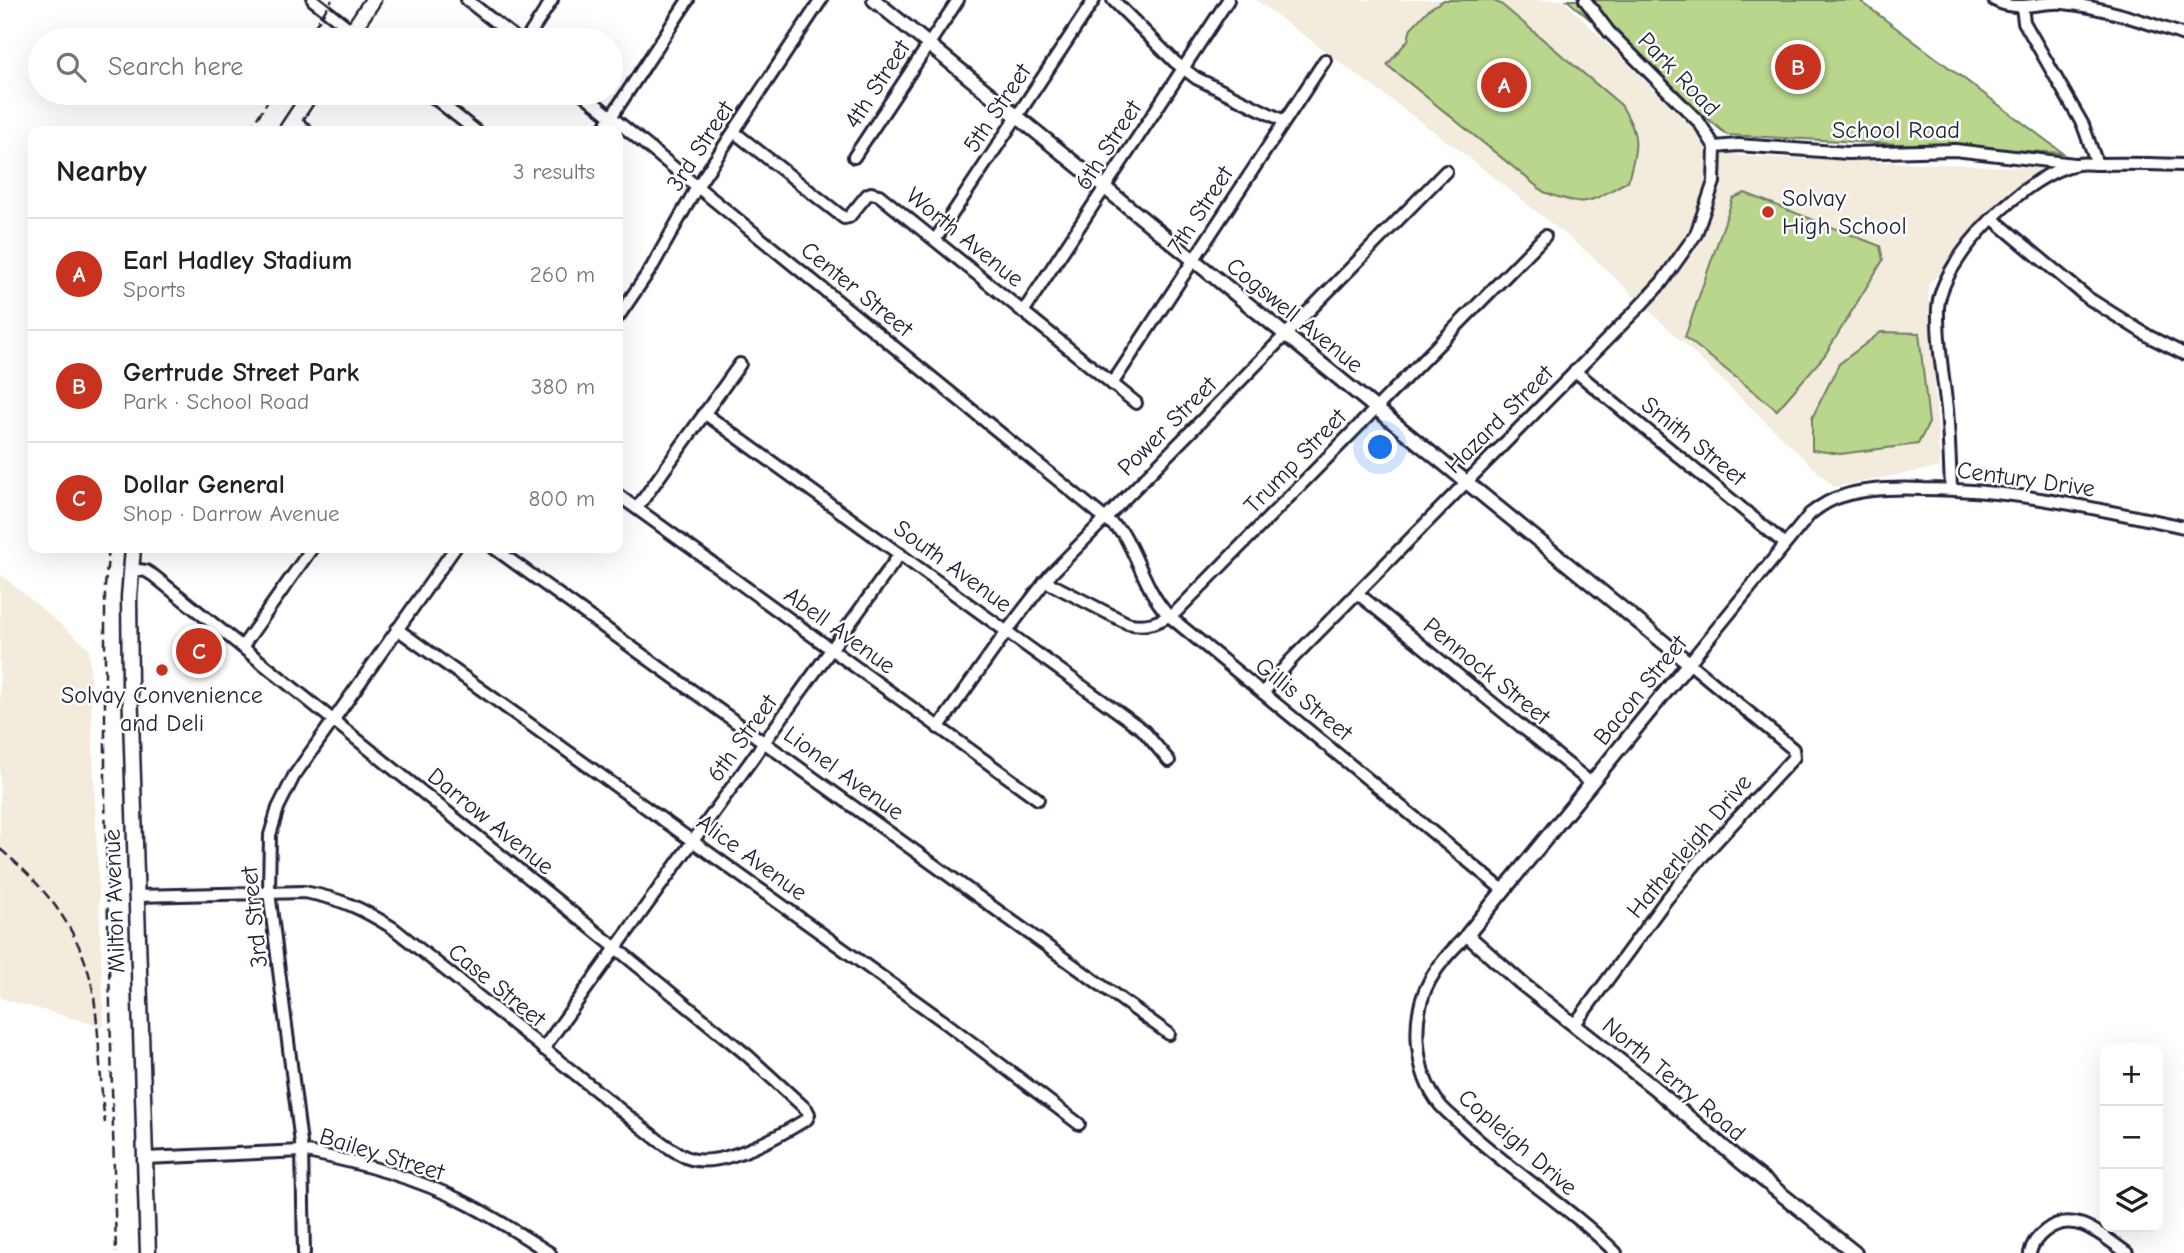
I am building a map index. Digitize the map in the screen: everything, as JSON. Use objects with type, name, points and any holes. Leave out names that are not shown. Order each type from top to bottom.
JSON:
[{"type":"main road","points":[[359,28],[373,0]]},
{"type":"main road","points":[[289,126],[303,105]]},
{"type":"main road","name":"Milton Avenue","points":[[133,553],[129,597],[130,685],[148,1253]]},
{"type":"street","points":[[313,0],[344,28]]},
{"type":"street","points":[[467,0],[503,28]]},
{"type":"street","points":[[534,28],[552,0]]},
{"type":"street","points":[[623,99],[688,0]]},
{"type":"street","name":"3rd Street","points":[[623,310],[652,267],[697,187],[821,0]]},
{"type":"street","name":"Cogswell Avenue","points":[[874,0],[1689,663]]},
{"type":"street","name":"4th Street","points":[[854,157],[958,0]]},
{"type":"street","name":"5th Street","points":[[935,240],[1094,0]]},
{"type":"street","points":[[1113,0],[1196,78],[1284,121]]},
{"type":"street","name":"6th Street","points":[[1023,312],[1228,0]]},
{"type":"street","name":"Park Road","points":[[1585,0],[1609,32],[1699,122],[1715,147]]},
{"type":"street","points":[[1994,0],[2013,7],[2063,3],[2123,15],[2184,35]]},
{"type":"street","points":[[2022,7],[2024,22],[2083,125],[2097,164]]},
{"type":"street","name":"7th Street","points":[[1112,384],[1325,60]]},
{"type":"street","points":[[443,105],[470,126]]},
{"type":"street","name":"Center Street","points":[[596,105],[622,126]]},
{"type":"street","points":[[605,126],[619,105]]},
{"type":"street","name":"Center Street","points":[[623,127],[1105,520]]},
{"type":"street","name":"Worth Avenue","points":[[734,132],[845,218],[849,217],[871,192],[879,195],[1136,403]]},
{"type":"street","name":"School Road","points":[[1715,147],[1738,145],[1848,153],[1955,150],[2077,164],[2184,165]]},
{"type":"street","name":"Hazard Street","points":[[1262,693],[1291,660],[1662,282],[1696,234],[1714,182],[1715,147]]},
{"type":"street","points":[[1951,489],[1938,306],[1948,273],[1969,245],[2016,195],[2037,180],[2077,164]]},
{"type":"street","name":"Power Street","points":[[939,728],[1045,582],[1446,171]]},
{"type":"street","points":[[1993,219],[2088,298],[2150,337],[2184,354]]},
{"type":"street","name":"Trump Street","points":[[1045,582],[1127,623],[1141,626],[1169,616],[1187,601],[1545,236]]},
{"type":"street","points":[[637,508],[740,364]]},
{"type":"street","name":"Smith Street","points":[[1575,371],[1785,544]]},
{"type":"street","name":"South Avenue","points":[[704,413],[1143,730],[1169,761]]},
{"type":"street","name":"Century Drive","points":[[1860,493],[1902,489],[1951,489],[2050,500],[2184,527]]},
{"type":"street","name":"Bacon Street","points":[[1467,935],[1810,514],[1822,504],[1860,493]]},
{"type":"street","name":"Abell Avenue","points":[[623,498],[1038,799]]},
{"type":"street","name":"Gillis Street","points":[[1105,520],[1123,533],[1142,573],[1169,616],[1503,890]]},
{"type":"street","points":[[242,647],[309,553]]},
{"type":"street","name":"3rd Street","points":[[304,1253],[302,1151],[269,892],[270,835],[278,808],[294,776],[451,553]]},
{"type":"street","name":"Lionel Avenue","points":[[501,553],[1169,1034]]},
{"type":"street","name":"6th Street","points":[[543,1049],[900,554]]},
{"type":"street","name":"Darrow Avenue","points":[[131,569],[146,571],[154,576],[616,947],[747,1055],[807,1110],[809,1114],[803,1121]]},
{"type":"street","name":"Pennock Street","points":[[1357,593],[1591,783]]},
{"type":"street","name":"Alice Avenue","points":[[397,629],[946,1023],[1079,1124]]},
{"type":"street","name":"Hatherleigh Drive","points":[[1574,1024],[1691,869],[1794,757],[1793,749],[1689,663]]},
{"type":"street","name":"Case Street","points":[[136,896],[269,892],[318,895],[360,907],[393,928],[678,1154],[694,1160],[705,1161],[736,1154],[803,1121]]},
{"type":"street","name":"North Terry Road","points":[[1467,935],[1521,983],[1855,1253]]},
{"type":"street","name":"Copleigh Drive","points":[[1467,935],[1441,962],[1428,983],[1420,1015],[1418,1051],[1431,1091],[1441,1106],[1489,1150],[1616,1253]]},
{"type":"street","name":"Bailey Street","points":[[145,1158],[302,1151],[379,1170],[459,1200],[508,1226],[550,1253]]},
{"type":"street","points":[[2030,1253],[2034,1242],[2044,1232],[2067,1221],[2082,1224],[2127,1253]]},
{"type":"shaded area","name":"Solvay High School","points":[[1256,0],[1563,0],[1703,138],[1740,156],[2041,168],[1928,285],[1940,467],[1834,487],[1591,255],[1463,153]]},
{"type":"shaded area","points":[[0,574],[89,648],[104,1027],[0,996]]},
{"type":"green space","points":[[1444,0],[1491,0],[1501,4],[1621,105],[1632,125],[1635,142],[1628,181],[1588,201],[1570,200],[1544,192],[1387,65],[1408,40],[1411,28],[1429,9]]},
{"type":"green space","points":[[1567,0],[1859,0],[2063,153],[1727,135]]},
{"type":"green space","points":[[1745,193],[1880,246],[1883,260],[1825,355],[1777,410],[1685,337],[1733,198]]},
{"type":"green space","points":[[1881,332],[1919,333],[1929,423],[1918,444],[1840,454],[1812,450],[1812,418],[1839,364]]},
{"type":"railway","points":[[314,28],[332,0]]},
{"type":"railway","points":[[252,126],[265,105]]},
{"type":"railway","points":[[108,553],[105,586],[105,799],[116,1253]]},
{"type":"railway","points":[[0,849],[35,881],[50,899],[75,938],[84,959],[95,1005],[105,1123]]},
{"type":"place","name":"Gertrude Street Park","points":[[1798,67]]},
{"type":"place","name":"Earl Hadley Stadium","points":[[1504,85]]},
{"type":"place","name":"Solvay High School","points":[[1768,212]]},
{"type":"place","name":"Dollar General","points":[[199,651]]},
{"type":"place","name":"Solvay Convenience and Deli","points":[[162,670]]}]
